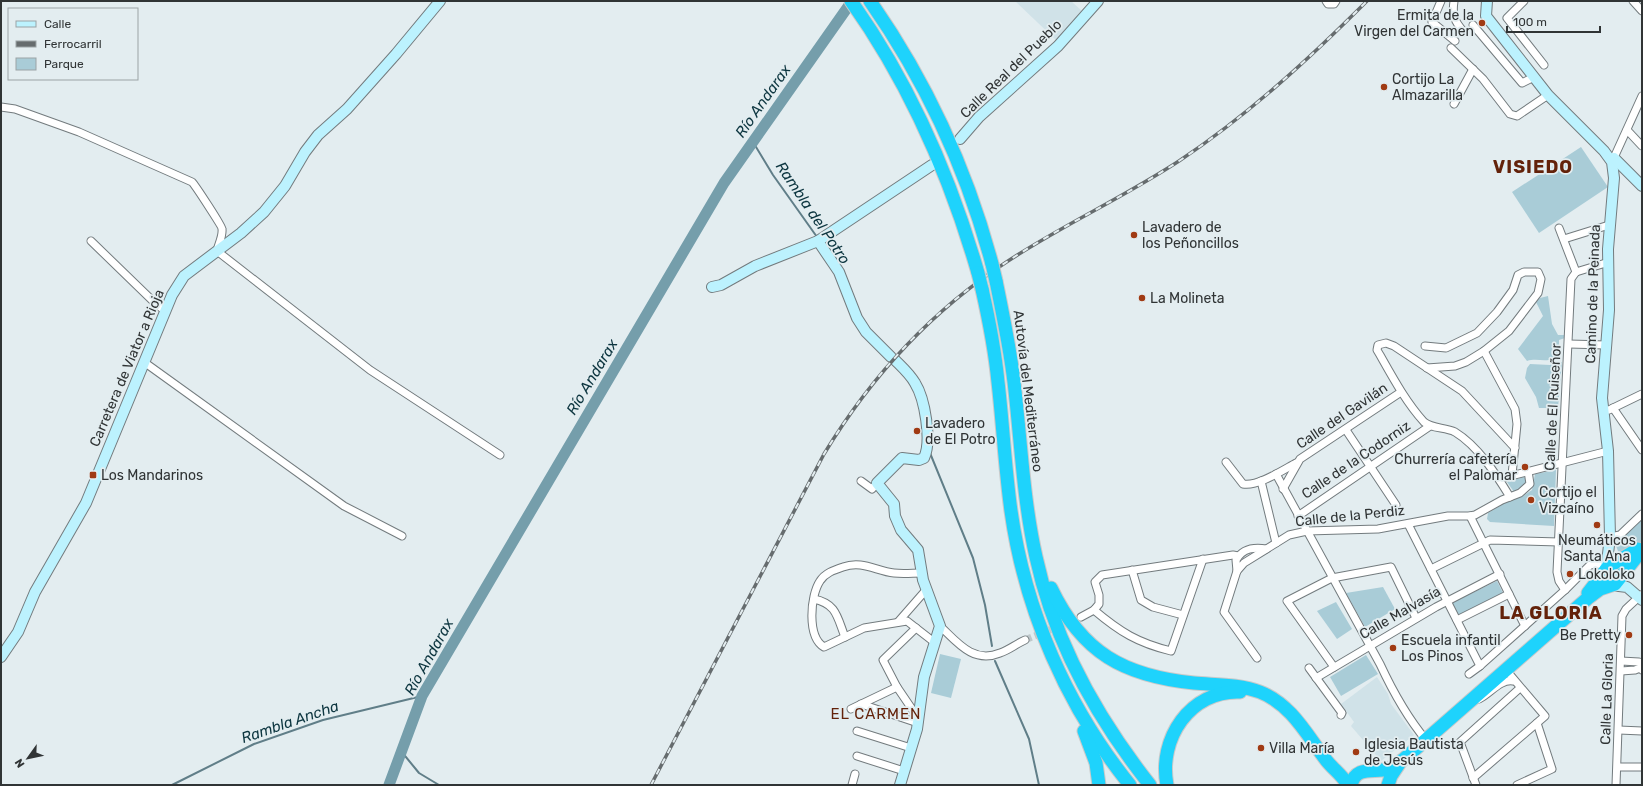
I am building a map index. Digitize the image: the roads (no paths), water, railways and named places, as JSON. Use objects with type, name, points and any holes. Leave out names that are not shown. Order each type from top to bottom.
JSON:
[{"type":"highway","name":"Autovía del Mediterráneo","points":[[851,1],[897,73],[924,124],[962,221],[978,273],[998,381],[1008,488],[1017,545],[1043,635],[1067,689],[1101,746],[1130,785]]},
{"type":"highway","name":"Autovía del Mediterráneo","points":[[870,1],[907,59],[932,104],[958,162],[981,222],[996,281],[1013,376],[1026,504],[1036,559],[1055,621],[1083,684],[1113,735],[1150,785]]},
{"type":"highway","points":[[1323,754],[1338,767],[1348,772],[1386,770],[1404,759],[1466,706],[1510,676],[1572,611],[1612,572],[1642,548]]},
{"type":"highway","points":[[1036,559],[1045,572],[1058,602],[1075,629],[1106,656],[1127,668],[1153,677],[1236,686],[1260,692],[1291,712],[1348,785]]},
{"type":"highway","points":[[1067,689],[1072,708],[1088,740],[1094,757],[1099,785]]},
{"type":"highway","points":[[1167,785],[1164,768],[1166,750],[1174,730],[1182,719],[1194,708],[1206,700],[1234,692],[1250,693],[1271,698]]},
{"type":"highway","points":[[1387,785],[1391,776],[1404,759]]},
{"type":"highway","points":[[1351,785],[1356,775],[1365,770],[1380,774],[1387,785]]},
{"type":"street","name":"Carretera de Viator a Rioja","points":[[1,657],[15,638],[35,592],[86,503],[172,295],[184,276],[241,233],[264,212],[285,186],[304,152],[318,135],[347,109],[396,54],[440,1]]},
{"type":"street","name":"Calle Real del Pueblo","points":[[960,139],[979,116],[1058,46],[1098,1]]},
{"type":"street","points":[[1326,1],[1328,4],[1335,2]]},
{"type":"street","points":[[1442,1],[1432,22],[1455,41]]},
{"type":"street","points":[[1454,1],[1452,13],[1454,20],[1464,32]]},
{"type":"street","points":[[1487,1],[1486,16],[1548,95],[1613,160],[1642,186]]},
{"type":"street","points":[[1524,1],[1507,18],[1544,65]]},
{"type":"street","points":[[1632,1],[1642,11]]},
{"type":"street","points":[[1473,25],[1522,83],[1534,77]]},
{"type":"street","points":[[1451,48],[1483,79],[1510,114],[1517,116],[1548,95]]},
{"type":"street","points":[[1454,104],[1473,70]]},
{"type":"street","points":[[1613,160],[1641,100]]},
{"type":"street","points":[[1,107],[15,109],[79,132],[192,182],[200,191],[205,203],[220,223],[222,230],[217,251],[376,374],[500,454]]},
{"type":"street","points":[[1627,130],[1642,146]]},
{"type":"street","name":"Camino de la Peinada","points":[[1613,160],[1614,178],[1609,225],[1609,310],[1602,398],[1608,410],[1610,540],[1612,572],[1641,597]]},
{"type":"street","points":[[712,287],[722,285],[755,266],[818,241],[932,165]]},
{"type":"street","points":[[1564,239],[1609,225]]},
{"type":"street","points":[[1559,228],[1576,272],[1609,262]]},
{"type":"street","points":[[91,241],[157,305],[166,311]]},
{"type":"street","points":[[818,241],[839,272],[857,318],[866,332],[893,358],[916,384],[927,419],[928,451],[924,458],[919,460],[902,458],[872,489],[861,481]]},
{"type":"street","points":[[1425,346],[1446,348],[1477,333],[1497,312],[1513,290],[1518,275],[1524,272],[1538,272],[1541,279],[1538,293],[1509,331],[1484,351],[1455,366],[1426,368]]},
{"type":"street","name":"Calle de El Ruiseñor","points":[[1566,590],[1559,581],[1557,572],[1564,462],[1571,278],[1576,272]]},
{"type":"street","points":[[1510,497],[1499,479],[1464,438],[1451,430],[1430,426],[1402,392],[1377,350],[1378,346],[1386,343],[1394,346],[1462,391],[1515,448]]},
{"type":"street","points":[[1569,344],[1606,345]]},
{"type":"street","points":[[1484,351],[1514,409],[1517,424],[1512,475]]},
{"type":"street","points":[[144,362],[344,506],[402,536]]},
{"type":"street","name":"Calle del Gavilán","points":[[1226,462],[1243,484],[1247,485],[1261,481],[1297,463],[1402,392]]},
{"type":"street","points":[[1642,394],[1608,410],[1642,450]]},
{"type":"street","name":"Calle de la Codorniz","points":[[1298,516],[1430,426]]},
{"type":"street","name":"Calle de la Perdiz","points":[[1346,430],[1396,505]]},
{"type":"street","points":[[1499,479],[1608,451]]},
{"type":"street","name":"Calle del Gavilán","points":[[1283,489],[1297,463]]},
{"type":"street","name":"Calle de la Perdiz","points":[[1237,570],[1244,563],[1289,535],[1307,531],[1360,530],[1408,524],[1448,516],[1470,516],[1510,497],[1520,494],[1530,484],[1528,471]]},
{"type":"street","points":[[1276,474],[1404,711],[1426,740]]},
{"type":"street","points":[[1261,481],[1276,543]]},
{"type":"street","points":[[877,483],[894,504],[895,516],[901,530],[918,550],[926,590],[940,626],[964,649],[980,655],[991,656],[1025,640]]},
{"type":"street","points":[[1610,540],[1620,536],[1642,514]]},
{"type":"street","points":[[1470,516],[1525,626]]},
{"type":"street","points":[[1408,524],[1480,666]]},
{"type":"street","points":[[1431,569],[1490,540],[1559,542]]},
{"type":"street","points":[[1081,617],[1094,610],[1099,604],[1099,595],[1095,582],[1098,577],[1102,575],[1203,559],[1233,555],[1238,556],[1254,547],[1266,549]]},
{"type":"street","points":[[1238,556],[1236,560],[1237,570],[1224,612],[1257,658]]},
{"type":"street","points":[[1094,610],[1128,636],[1148,646],[1170,651],[1203,559]]},
{"type":"street","points":[[922,573],[893,573],[855,564],[831,572],[825,576],[816,588],[811,610],[817,639],[824,647],[872,625],[907,621],[934,642]]},
{"type":"street","points":[[1334,667],[1287,601],[1332,578],[1391,567],[1416,618]]},
{"type":"street","points":[[1469,674],[1566,590],[1588,568],[1592,570],[1612,572],[1641,597]]},
{"type":"street","points":[[1132,570],[1141,600],[1153,607],[1183,616]]},
{"type":"street","name":"Calle Malvasía","points":[[1316,678],[1416,618],[1500,574]]},
{"type":"street","points":[[898,622],[926,590]]},
{"type":"street","points":[[1457,620],[1509,594]]},
{"type":"street","name":"Calle La Gloria","points":[[1616,785],[1618,767],[1622,616],[1626,609],[1641,597]]},
{"type":"street","points":[[814,599],[825,602],[835,612],[845,637]]},
{"type":"street","points":[[900,785],[912,748],[918,721],[924,677],[940,626]]},
{"type":"street","points":[[916,628],[883,660],[897,687],[918,721]]},
{"type":"street","points":[[1621,661],[1641,665]]},
{"type":"street","points":[[1621,670],[1635,670],[1641,665]]},
{"type":"street","points":[[1309,668],[1342,713],[1341,715]]},
{"type":"street","points":[[1510,676],[1545,716],[1475,782],[1460,742],[1520,688]]},
{"type":"street","points":[[851,709],[897,687]]},
{"type":"street","points":[[861,704],[918,721]]},
{"type":"street","points":[[1517,785],[1552,768],[1537,723]]},
{"type":"street","points":[[1619,730],[1642,731]]},
{"type":"street","points":[[857,731],[912,748]]},
{"type":"street","points":[[857,756],[904,771]]},
{"type":"street","points":[[1618,767],[1642,767]]},
{"type":"street","points":[[852,785],[855,774]]},
{"type":"waterway","name":"Río Andarax","points":[[389,785],[422,696],[724,183],[852,1]]},
{"type":"waterway","name":"Rambla del Potro","points":[[753,142],[773,175],[817,237]]},
{"type":"waterway","name":"Rambla del Potro","points":[[930,453],[973,558],[985,605],[992,646]]},
{"type":"waterway","name":"Rambla del Potro","points":[[995,661],[1029,739],[1039,785]]},
{"type":"waterway","name":"Rambla Ancha","points":[[172,785],[254,744],[323,720],[422,696]]},
{"type":"waterway","points":[[401,751],[419,773],[439,785]]},
{"type":"tunnel","points":[[1025,640],[1059,626]]},
{"type":"railway","points":[[651,785],[824,454],[862,398],[883,371],[929,323],[980,280],[1050,235],[1179,161],[1229,125],[1277,86],[1367,1]]},
{"type":"place","name":"Ermita de la Virgen del Carmen","points":[[1482,23]]},
{"type":"place","name":"Cortijo La Almazarilla","points":[[1384,87]]},
{"type":"place","name":"Lavadero de los Peñoncillos","points":[[1134,235]]},
{"type":"place","name":"La Molineta","points":[[1142,298]]},
{"type":"place","name":"Lavadero de El Potro","points":[[917,431]]},
{"type":"place","name":"Churrería cafetería el Palomar","points":[[1525,467]]},
{"type":"place","name":"Los Mandarinos","points":[[93,475]]},
{"type":"place","name":"Cortijo el Vizcaíno","points":[[1531,500]]},
{"type":"place","name":"Neumáticos Santa Ana","points":[[1597,525]]},
{"type":"place","name":"Lokoloko","points":[[1570,574]]},
{"type":"place","name":"Be Pretty","points":[[1629,635]]},
{"type":"place","name":"Escuela infantil Los Pinos","points":[[1393,648]]},
{"type":"place","name":"Villa María","points":[[1261,748]]},
{"type":"place","name":"Iglesia Bautista de Jesús","points":[[1356,752]]},
{"type":"district","name":"VISIEDO","points":[[1533,167]]},
{"type":"district","name":"LA GLORIA","points":[[1551,613]]},
{"type":"district","name":"EL CARMEN","points":[[876,714]]}]
